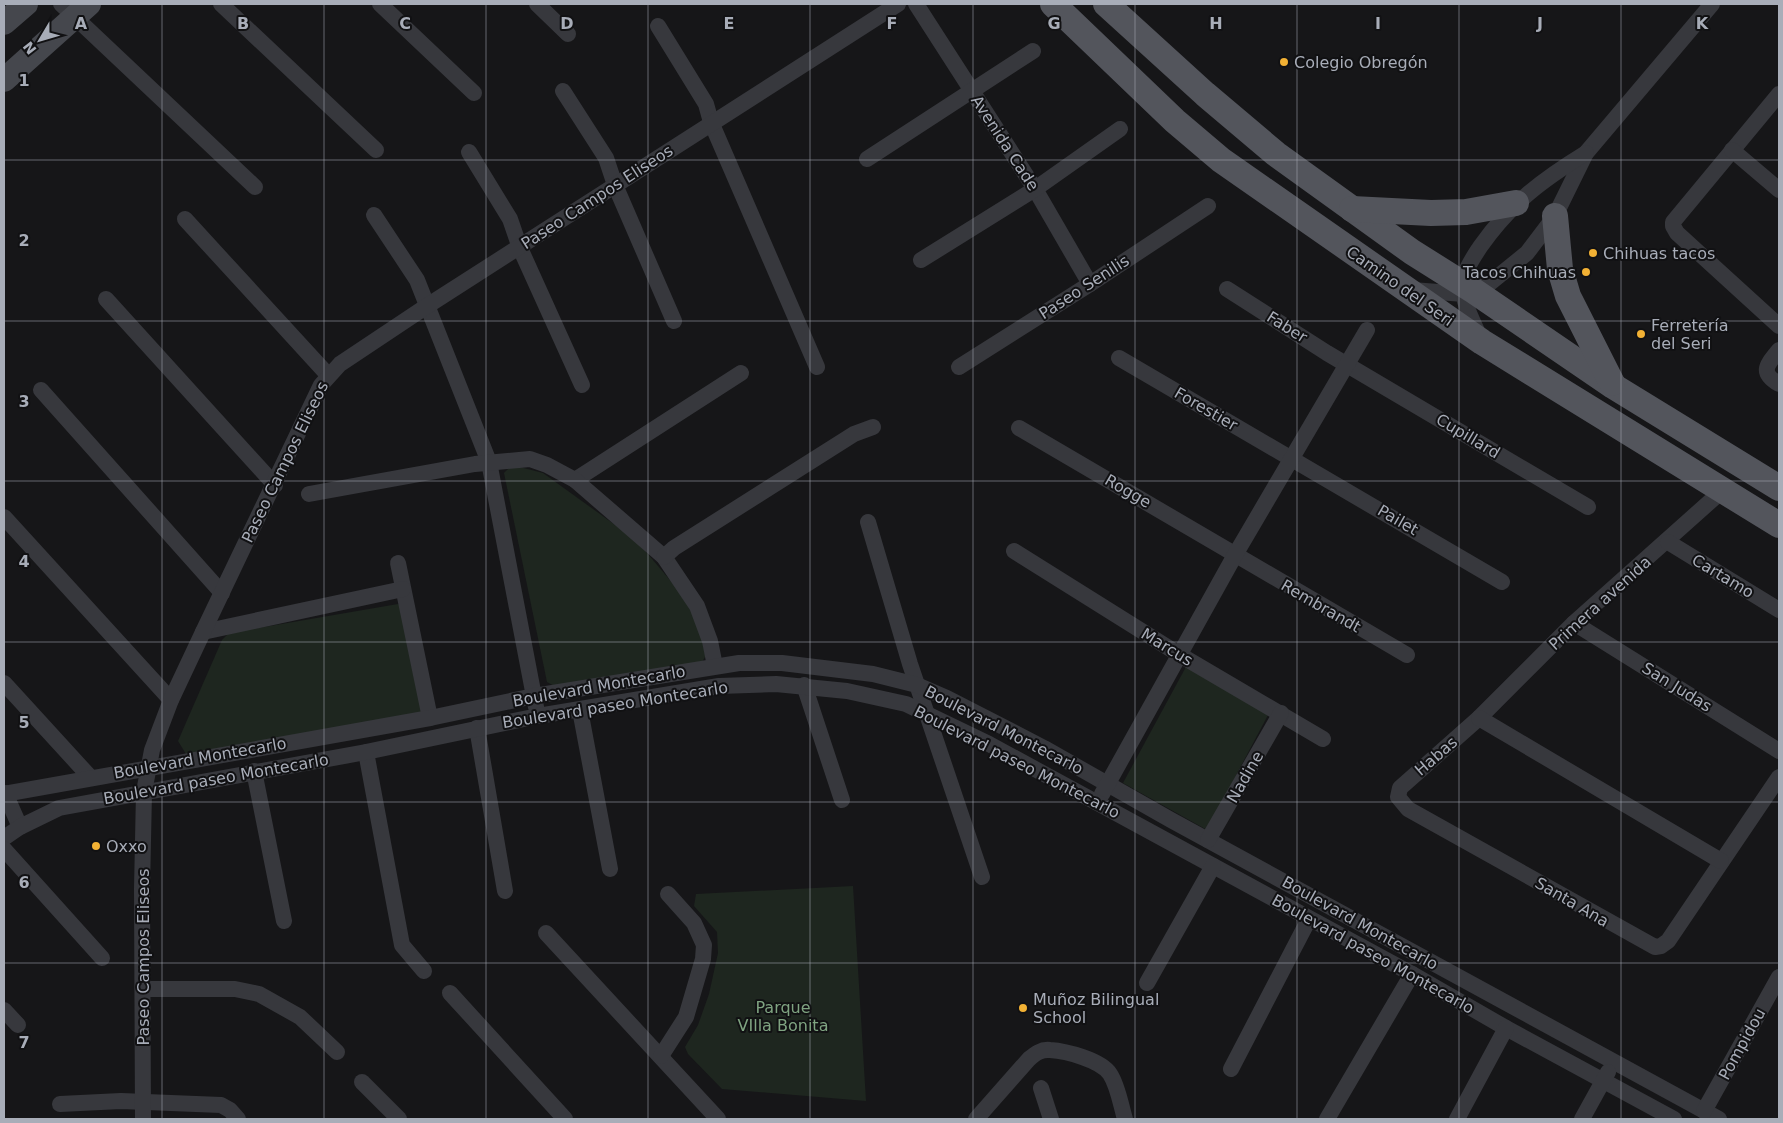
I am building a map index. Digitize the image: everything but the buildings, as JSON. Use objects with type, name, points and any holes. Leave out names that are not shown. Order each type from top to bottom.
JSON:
[{"type":"main road","points":[[4,23],[26,4]]},
{"type":"main road","name":"Camino del Seri","points":[[1053,4],[1197,141],[1404,289],[1482,342],[1779,525]]},
{"type":"main road","points":[[1106,4],[1244,128],[1276,154],[1352,209],[1467,290],[1613,386],[1779,488]]},
{"type":"main road","points":[[4,80],[75,8]]},
{"type":"main road","points":[[1352,209],[1431,213],[1466,212],[1516,203]]},
{"type":"main road","points":[[1560,207],[1560,269],[1568,296],[1613,386]]},
{"type":"street","points":[[221,4],[376,150]]},
{"type":"street","points":[[380,4],[474,94]]},
{"type":"street","points":[[537,4],[568,34]]},
{"type":"street","name":"Paseo Campos Eliseos","points":[[143,1119],[144,989],[142,889],[144,792],[154,741],[171,700],[274,485],[312,398],[328,375],[340,364],[711,122],[898,4]]},
{"type":"street","name":"Avenida Cade","points":[[916,4],[1035,189],[1090,284]]},
{"type":"street","points":[[1404,289],[1467,290],[1499,277],[1526,253],[1560,207],[1586,153],[1712,4]]},
{"type":"street","points":[[75,8],[255,187]]},
{"type":"street","points":[[658,26],[706,104],[711,122],[817,367]]},
{"type":"street","points":[[867,159],[973,92],[1033,51]]},
{"type":"street","points":[[563,91],[600,146],[615,186],[674,321]]},
{"type":"street","points":[[1779,94],[1674,222],[1674,229],[1677,233],[1779,326]]},
{"type":"street","points":[[921,260],[1035,189],[1120,130]]},
{"type":"street","points":[[1732,150],[1779,190]]},
{"type":"street","points":[[469,152],[510,218],[520,248],[582,385]]},
{"type":"street","points":[[1482,342],[1467,290],[1476,254],[1516,203],[1544,179],[1586,153]]},
{"type":"street","points":[[1544,179],[1560,207]]},
{"type":"street","name":"Paseo Senilis","points":[[960,366],[1090,284],[1208,206]]},
{"type":"street","points":[[374,214],[416,280],[489,462],[538,716]]},
{"type":"street","points":[[185,219],[328,375]]},
{"type":"street","name":"Faber","points":[[1227,289],[1348,365]]},
{"type":"street","points":[[106,299],[274,485]]},
{"type":"street","points":[[1097,802],[1236,555],[1367,330]]},
{"type":"street","points":[[1779,350],[1767,365],[1768,374],[1779,384]]},
{"type":"street","name":"Forestier","points":[[1119,358],[1293,460]]},
{"type":"street","name":"Cupillard","points":[[1348,365],[1588,507]]},
{"type":"street","points":[[575,480],[741,373]]},
{"type":"street","points":[[41,390],[222,593]]},
{"type":"street","points":[[664,557],[674,548],[854,434],[873,427]]},
{"type":"street","name":"Rogge","points":[[1020,428],[1236,555]]},
{"type":"street","points":[[309,494],[489,462],[530,460],[547,465],[575,480],[664,557],[697,606],[710,641],[715,666]]},
{"type":"street","name":"Pailet","points":[[1293,460],[1502,582]]},
{"type":"street","name":"Primera avenida","points":[[1479,718],[1574,623],[1668,542],[1723,490]]},
{"type":"street","points":[[4,517],[171,700]]},
{"type":"street","points":[[868,522],[917,685],[982,877]]},
{"type":"street","name":"Cartamo","points":[[1668,542],[1779,610]]},
{"type":"street","name":"Marcus","points":[[1014,552],[1180,655],[1323,739]]},
{"type":"street","name":"Rembrandt","points":[[1236,555],[1407,656]]},
{"type":"street","points":[[398,563],[430,718]]},
{"type":"street","points":[[203,632],[403,589]]},
{"type":"street","name":"San Judas","points":[[1574,623],[1779,751]]},
{"type":"street","name":"Boulevard Montecarlo","points":[[4,794],[90,777],[430,718],[534,696],[715,666],[739,663],[782,662],[873,674],[917,685],[1044,748],[1208,840],[1719,1119]]},
{"type":"street","points":[[4,683],[90,777]]},
{"type":"street","points":[[804,685],[842,800]]},
{"type":"street","name":"Boulevard paseo Montecarlo","points":[[4,838],[20,827],[59,808],[366,752],[538,716],[719,686],[804,685],[878,697],[926,713],[1097,802],[1211,870],[1410,977],[1600,1085],[1674,1119]]},
{"type":"street","points":[[580,710],[610,869]]},
{"type":"street","name":"Nadine","points":[[1208,840],[1281,713]]},
{"type":"street","points":[[1479,718],[1721,861],[1779,777]]},
{"type":"street","name":"Habas","points":[[1398,797],[1400,788],[1479,718]]},
{"type":"street","points":[[477,728],[505,891]]},
{"type":"street","points":[[366,752],[402,945],[424,971]]},
{"type":"street","points":[[254,771],[284,921]]},
{"type":"street","points":[[4,794],[20,827]]},
{"type":"street","name":"Santa Ana","points":[[1398,797],[1408,809],[1655,947],[1661,946],[1668,941],[1721,861]]},
{"type":"street","points":[[4,849],[102,958]]},
{"type":"street","points":[[1147,983],[1211,870]]},
{"type":"street","points":[[661,1056],[686,1017],[703,959],[704,945],[694,923],[668,894]]},
{"type":"street","points":[[1231,1070],[1307,923]]},
{"type":"street","points":[[546,933],[700,1097],[718,1119]]},
{"type":"street","points":[[1327,1119],[1410,977]]},
{"type":"street","name":"Pompidou","points":[[1704,1111],[1779,977]]},
{"type":"street","points":[[144,989],[235,989],[259,994],[300,1017],[337,1052]]},
{"type":"street","points":[[450,993],[565,1119]]},
{"type":"street","points":[[4,1010],[18,1025]]},
{"type":"street","points":[[1457,1119],[1505,1031]]},
{"type":"street","points":[[976,1119],[1029,1060],[1038,1052],[1049,1050],[1094,1061],[1103,1066],[1111,1075],[1125,1119]]},
{"type":"street","points":[[1582,1119],[1614,1061]]},
{"type":"street","points":[[362,1082],[399,1119]]},
{"type":"street","points":[[1041,1088],[1051,1119]]},
{"type":"street","points":[[60,1104],[121,1101],[220,1105],[230,1110],[238,1119]]},
{"type":"green space","points":[[512,465],[543,473],[636,540],[691,605],[709,650],[701,664],[558,688],[547,682],[504,473]]},
{"type":"green space","points":[[398,604],[405,608],[426,709],[419,716],[186,754],[178,741],[222,640],[229,633]]},
{"type":"green space","points":[[1187,665],[1268,715],[1207,830],[1123,783]]},
{"type":"green space","name":"Parque VIlla Bonita","points":[[853,886],[866,1101],[722,1089],[688,1054],[685,1047],[698,1025],[709,994],[718,953],[717,932],[694,906],[696,894]]},
{"type":"place","name":"Colegio Obregón","points":[[1284,62]]},
{"type":"place","name":"Chihuas tacos","points":[[1593,253]]},
{"type":"place","name":"Tacos Chihuas","points":[[1586,272]]},
{"type":"place","name":"Ferretería del Seri","points":[[1641,334]]},
{"type":"place","name":"Oxxo","points":[[96,846]]},
{"type":"place","name":"Muñoz Bilingual School","points":[[1023,1008]]}]
